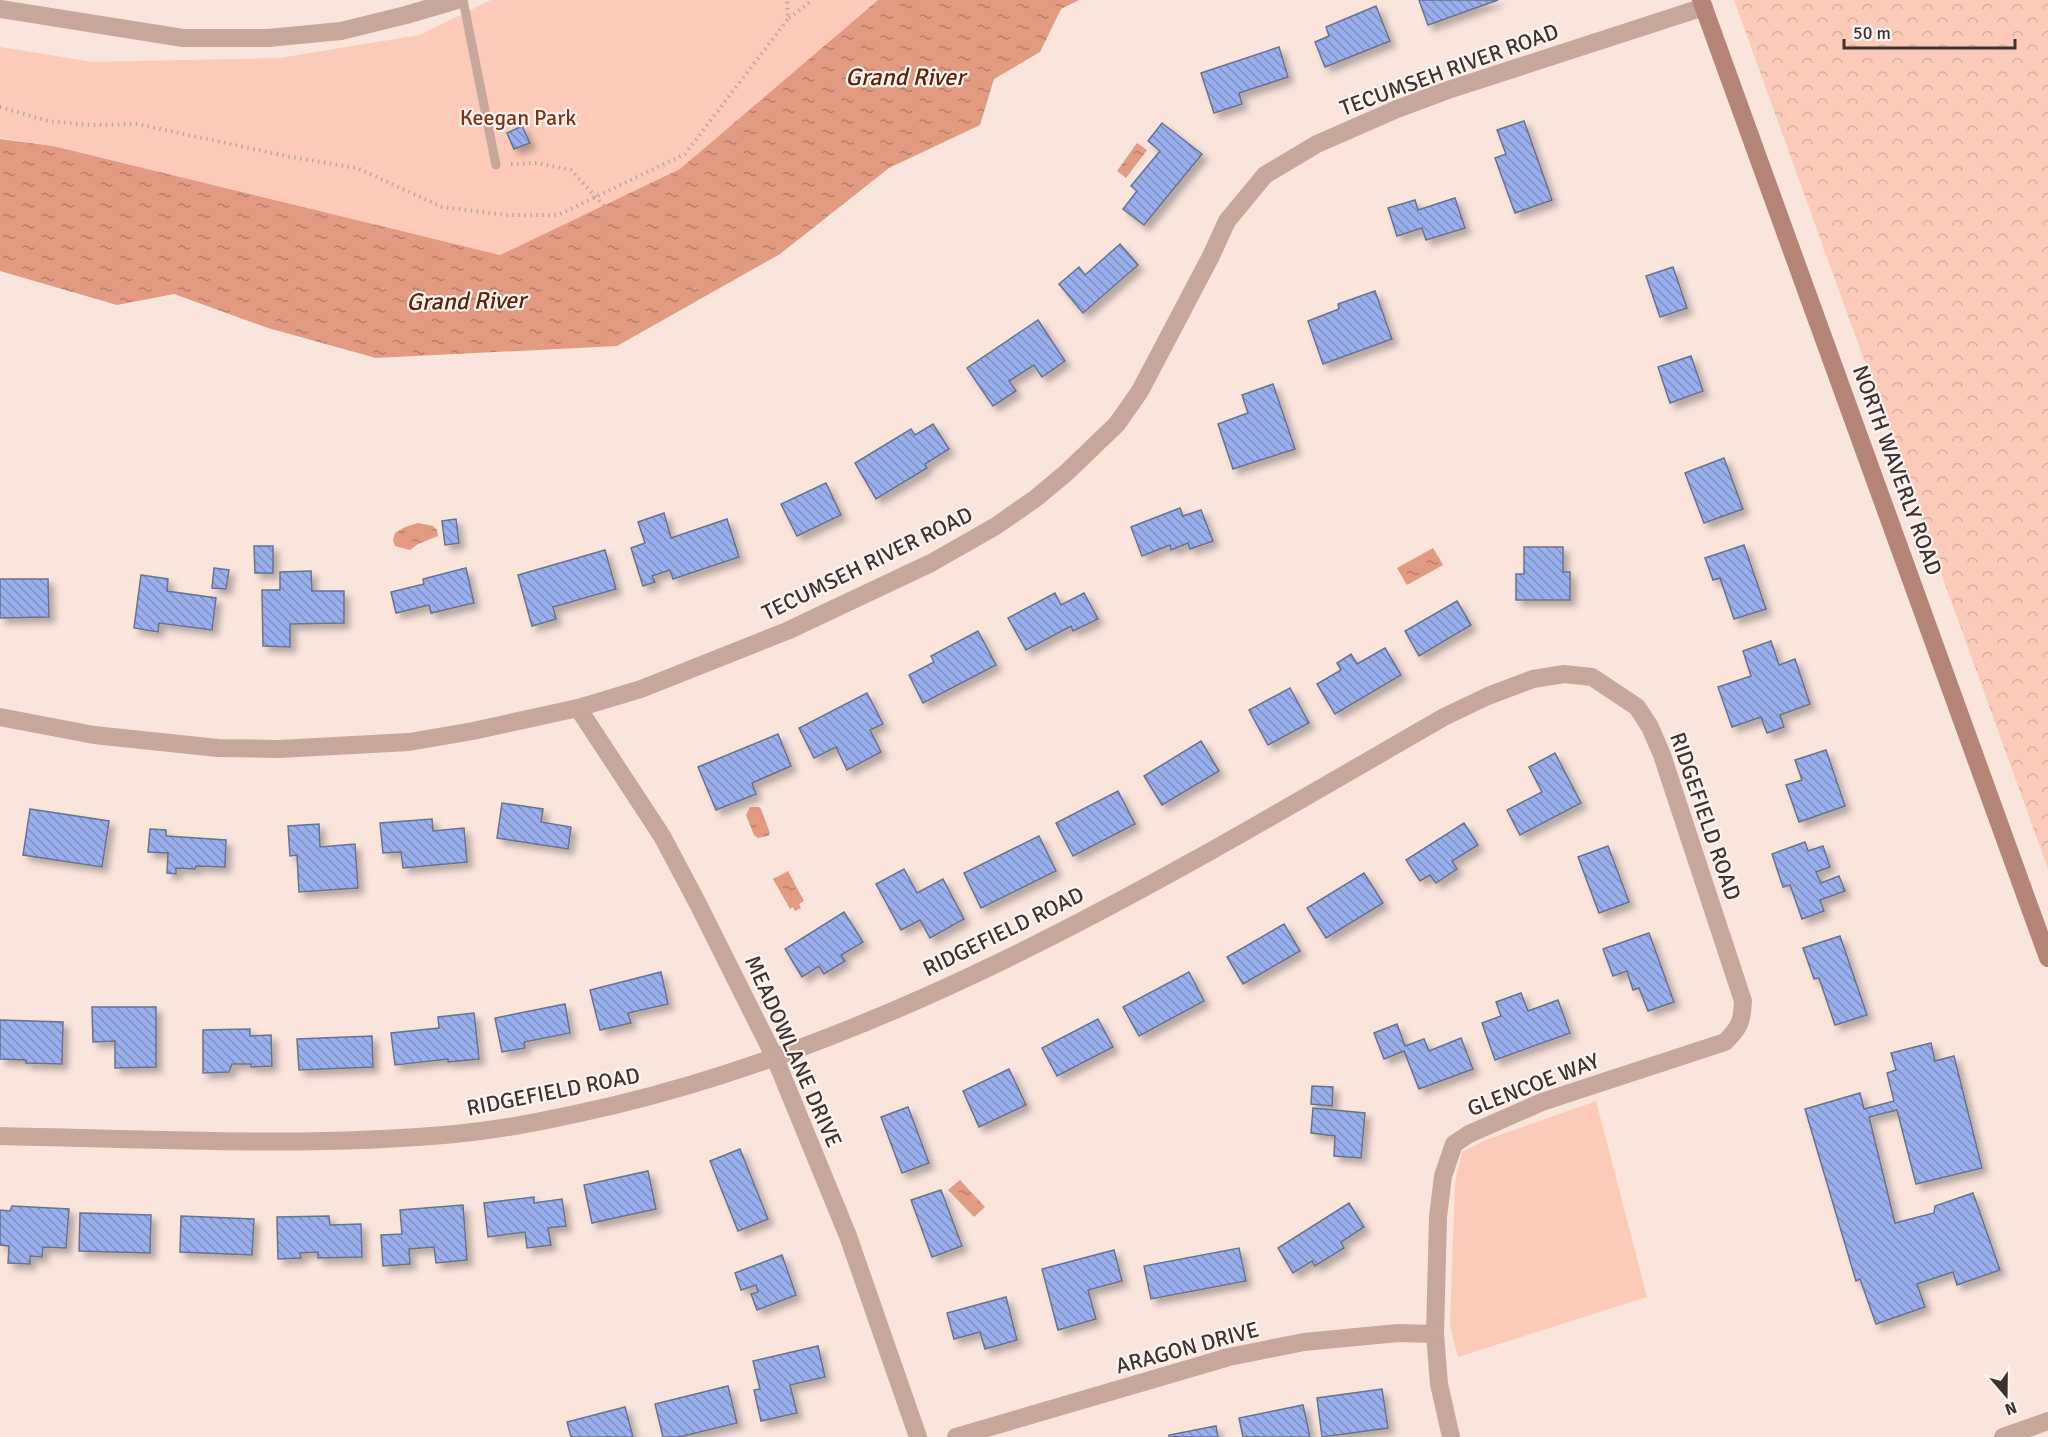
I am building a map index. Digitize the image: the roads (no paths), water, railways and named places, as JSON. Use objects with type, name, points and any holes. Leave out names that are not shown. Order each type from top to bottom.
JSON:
[{"type":"main road","name":"NORTH WAVERLY ROAD","points":[[1702,4],[2048,958]]},
{"type":"street","points":[[0,9],[183,38],[268,38],[341,31],[457,0]]},
{"type":"street","name":"TECUMSEH RIVER ROAD","points":[[0,717],[105,736],[218,748],[279,749],[409,742],[473,731],[578,708],[641,689],[787,631],[931,563],[996,526],[1036,498],[1066,473],[1117,424],[1140,391],[1227,221],[1265,175],[1317,144],[1448,90],[1702,4]]},
{"type":"street","name":"RIDGEFIELD ROAD","points":[[0,1136],[222,1141],[351,1140],[458,1134],[566,1116],[662,1093],[775,1058],[859,1026],[979,972],[1156,881],[1444,717],[1488,696],[1533,679],[1564,674],[1592,677],[1618,692],[1637,706],[1650,727],[1662,755],[1743,1001],[1743,1018],[1737,1030]]},
{"type":"street","name":"MEADOWLANE DRIVE","points":[[578,708],[662,836],[775,1058],[848,1236],[918,1437]]},
{"type":"street","name":"GLENCOE WAY","points":[[1451,1437],[1439,1384],[1435,1334],[1440,1196],[1443,1176],[1454,1144],[1469,1134],[1542,1102],[1710,1048],[1725,1041],[1737,1030]]},
{"type":"street","name":"ARAGON DRIVE","points":[[956,1437],[1229,1357],[1304,1342],[1398,1333],[1435,1334]]},
{"type":"street","points":[[2003,1437],[2048,1421]]},
{"type":"lane","points":[[463,0],[496,165]]},
{"type":"water","name":"Grand River","points":[[878,0],[1079,0],[1061,9],[1040,52],[994,79],[980,125],[889,168],[780,254],[617,346],[376,358],[268,328],[174,294],[117,305],[0,271],[0,139],[53,146],[500,255],[680,169]]},
{"type":"water","points":[[1137,143],[1147,150],[1126,178],[1117,171]]},
{"type":"water","points":[[418,523],[433,526],[438,536],[410,550],[395,546],[393,540],[395,533]]},
{"type":"water","points":[[1433,548],[1443,565],[1407,585],[1397,568]]},
{"type":"water","points":[[750,807],[761,809],[770,833],[768,836],[758,838],[754,835],[746,815]]},
{"type":"water","points":[[788,871],[804,901],[799,904],[801,908],[795,911],[793,907],[790,909],[773,879]]},
{"type":"water","points":[[960,1180],[985,1207],[974,1217],[948,1190]]},
{"type":"park label","name":"Keegan Park","points":[[518,117]]}]
